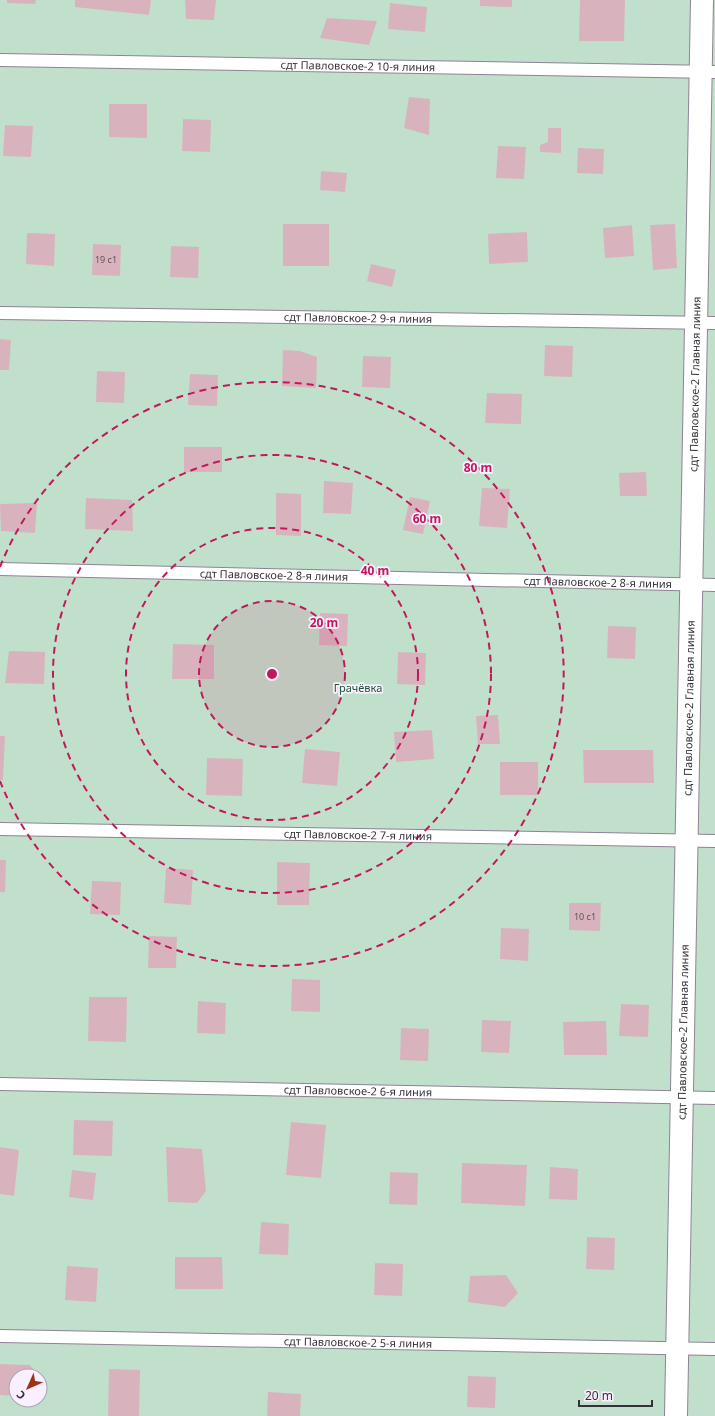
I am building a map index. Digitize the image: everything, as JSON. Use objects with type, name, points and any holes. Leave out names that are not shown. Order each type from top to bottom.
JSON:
[{"type":"street","name":"сдт Павловское-2 Главная линия","points":[[676,1416],[691,584],[705,323],[708,72],[702,0]]},
{"type":"lane","name":"сдт Павловское-2 10-я линия","points":[[0,60],[708,72]]},
{"type":"lane","name":"сдт Павловское-2 9-я линия","points":[[0,313],[705,323]]},
{"type":"lane","name":"сдт Павловское-2 8-я линия","points":[[0,569],[715,585]]},
{"type":"lane","name":"сдт Павловское-2 7-я линия","points":[[0,829],[715,841]]},
{"type":"lane","name":"сдт Павловское-2 6-я линия","points":[[0,1084],[715,1098]]},
{"type":"lane","name":"сдт Павловское-2 5-я линия","points":[[0,1336],[715,1349]]},
{"type":"green space","name":"Грачёвка","points":[[0,0],[715,0],[715,1416],[0,1416]]},
{"type":"building","points":[[7,0],[36,0],[35,4],[7,3]]},
{"type":"building","points":[[75,0],[151,0],[149,15],[75,7]]},
{"type":"building","points":[[185,0],[216,0],[214,20],[186,19]]},
{"type":"building","points":[[480,0],[512,0],[512,7],[480,6]]},
{"type":"building","points":[[580,0],[625,0],[624,41],[579,41]]},
{"type":"building","points":[[390,3],[427,7],[425,32],[388,29]]},
{"type":"building","points":[[327,18],[377,21],[369,45],[320,38]]},
{"type":"building","points":[[409,97],[430,99],[429,135],[404,128]]},
{"type":"building","points":[[109,104],[147,104],[147,138],[109,137]]},
{"type":"building","points":[[183,119],[211,120],[210,152],[182,151]]},
{"type":"building","points":[[5,125],[33,126],[31,157],[3,156]]},
{"type":"building","points":[[548,128],[561,128],[561,153],[540,152],[540,145],[548,142]]},
{"type":"building","points":[[498,146],[526,147],[524,179],[496,178]]},
{"type":"building","points":[[578,148],[604,149],[603,174],[577,173]]},
{"type":"building","points":[[321,171],[347,173],[345,192],[320,190]]},
{"type":"building","points":[[283,224],[329,224],[329,266],[283,266]]},
{"type":"building","points":[[675,224],[677,268],[653,270],[650,225]]},
{"type":"building","points":[[632,225],[634,256],[605,258],[603,228]]},
{"type":"building","points":[[527,232],[528,262],[489,264],[488,234]]},
{"type":"building","points":[[27,233],[55,234],[54,266],[26,264]]},
{"type":"building","points":[[93,244],[121,245],[120,276],[92,275]]},
{"type":"building","points":[[171,246],[199,247],[198,278],[170,277]]},
{"type":"building","points":[[371,264],[396,270],[392,287],[367,281]]},
{"type":"building","points":[[0,339],[11,340],[9,370],[0,370]]},
{"type":"building","points":[[545,345],[573,346],[572,377],[544,376]]},
{"type":"building","points":[[283,350],[300,351],[317,357],[316,388],[282,386]]},
{"type":"building","points":[[363,356],[391,357],[390,388],[362,387]]},
{"type":"building","points":[[97,371],[125,372],[124,403],[96,402]]},
{"type":"building","points":[[190,374],[218,375],[217,406],[188,405]]},
{"type":"building","points":[[487,393],[522,394],[521,424],[485,423]]},
{"type":"building","points":[[184,447],[222,447],[222,472],[184,472]]},
{"type":"building","points":[[646,472],[647,496],[620,496],[619,473]]},
{"type":"building","points":[[324,481],[353,483],[351,514],[323,513]]},
{"type":"building","points":[[482,488],[510,489],[507,528],[479,526]]},
{"type":"building","points":[[276,493],[301,494],[301,536],[276,535]]},
{"type":"building","points":[[410,497],[430,501],[423,534],[403,530]]},
{"type":"building","points":[[86,498],[132,500],[133,531],[85,529]]},
{"type":"building","points":[[37,503],[35,533],[1,531],[0,504]]},
{"type":"building","points":[[320,613],[348,614],[347,646],[319,645]]},
{"type":"building","points":[[608,626],[636,627],[635,659],[607,658]]},
{"type":"building","points":[[173,644],[214,645],[214,679],[172,679]]},
{"type":"building","points":[[9,651],[45,652],[44,684],[5,683]]},
{"type":"building","points":[[398,652],[426,653],[425,685],[397,684]]},
{"type":"building","points":[[498,715],[500,744],[478,744],[476,716]]},
{"type":"building","points":[[432,730],[434,759],[396,762],[394,732]]},
{"type":"building","points":[[0,736],[5,736],[3,780],[0,780]]},
{"type":"building","points":[[305,749],[340,752],[337,786],[302,783]]},
{"type":"building","points":[[583,750],[653,750],[654,783],[584,783]]},
{"type":"building","points":[[207,758],[243,759],[242,796],[206,795]]},
{"type":"building","points":[[500,762],[538,762],[538,795],[500,795]]},
{"type":"building","points":[[0,860],[6,860],[5,892],[0,892]]},
{"type":"building","points":[[277,862],[310,863],[309,905],[277,905]]},
{"type":"building","points":[[166,868],[193,870],[191,905],[164,903]]},
{"type":"building","points":[[92,881],[121,882],[120,915],[90,914]]},
{"type":"building","points":[[569,903],[601,903],[600,931],[569,930]]},
{"type":"building","points":[[501,928],[529,929],[528,961],[500,959]]},
{"type":"building","points":[[149,936],[177,937],[176,968],[148,968]]},
{"type":"building","points":[[292,979],[320,980],[320,1012],[291,1011]]},
{"type":"building","points":[[89,997],[127,997],[126,1042],[88,1041]]},
{"type":"building","points":[[198,1001],[226,1003],[225,1034],[197,1033]]},
{"type":"building","points":[[621,1004],[649,1005],[648,1037],[619,1036]]},
{"type":"building","points":[[482,1020],[511,1021],[509,1053],[481,1052]]},
{"type":"building","points":[[606,1021],[607,1055],[564,1055],[563,1022]]},
{"type":"building","points":[[401,1028],[429,1029],[428,1061],[400,1060]]},
{"type":"building","points":[[74,1120],[113,1121],[112,1156],[73,1155]]},
{"type":"building","points":[[291,1122],[326,1125],[321,1178],[286,1175]]},
{"type":"building","points":[[0,1147],[19,1150],[14,1196],[0,1194]]},
{"type":"building","points":[[166,1147],[202,1149],[206,1191],[197,1203],[168,1202]]},
{"type":"building","points":[[462,1163],[527,1165],[525,1206],[461,1203]]},
{"type":"building","points":[[550,1167],[578,1169],[577,1200],[549,1199]]},
{"type":"building","points":[[72,1170],[96,1173],[93,1200],[69,1197]]},
{"type":"building","points":[[390,1172],[418,1173],[417,1205],[389,1204]]},
{"type":"building","points":[[261,1222],[289,1224],[288,1255],[259,1254]]},
{"type":"building","points":[[587,1237],[615,1238],[614,1270],[586,1269]]},
{"type":"building","points":[[175,1257],[222,1257],[223,1289],[175,1289]]},
{"type":"building","points":[[375,1263],[403,1264],[402,1296],[374,1295]]},
{"type":"building","points":[[67,1266],[98,1268],[96,1302],[65,1300]]},
{"type":"building","points":[[506,1275],[518,1293],[505,1307],[468,1302],[470,1276]]},
{"type":"building","points":[[0,1364],[30,1365],[32,1368],[8,1368],[8,1396],[0,1395]]},
{"type":"building","points":[[109,1369],[140,1370],[139,1416],[108,1416]]},
{"type":"building","points":[[468,1376],[496,1377],[495,1408],[467,1407]]},
{"type":"building","points":[[268,1392],[301,1394],[300,1416],[267,1416]]}]
